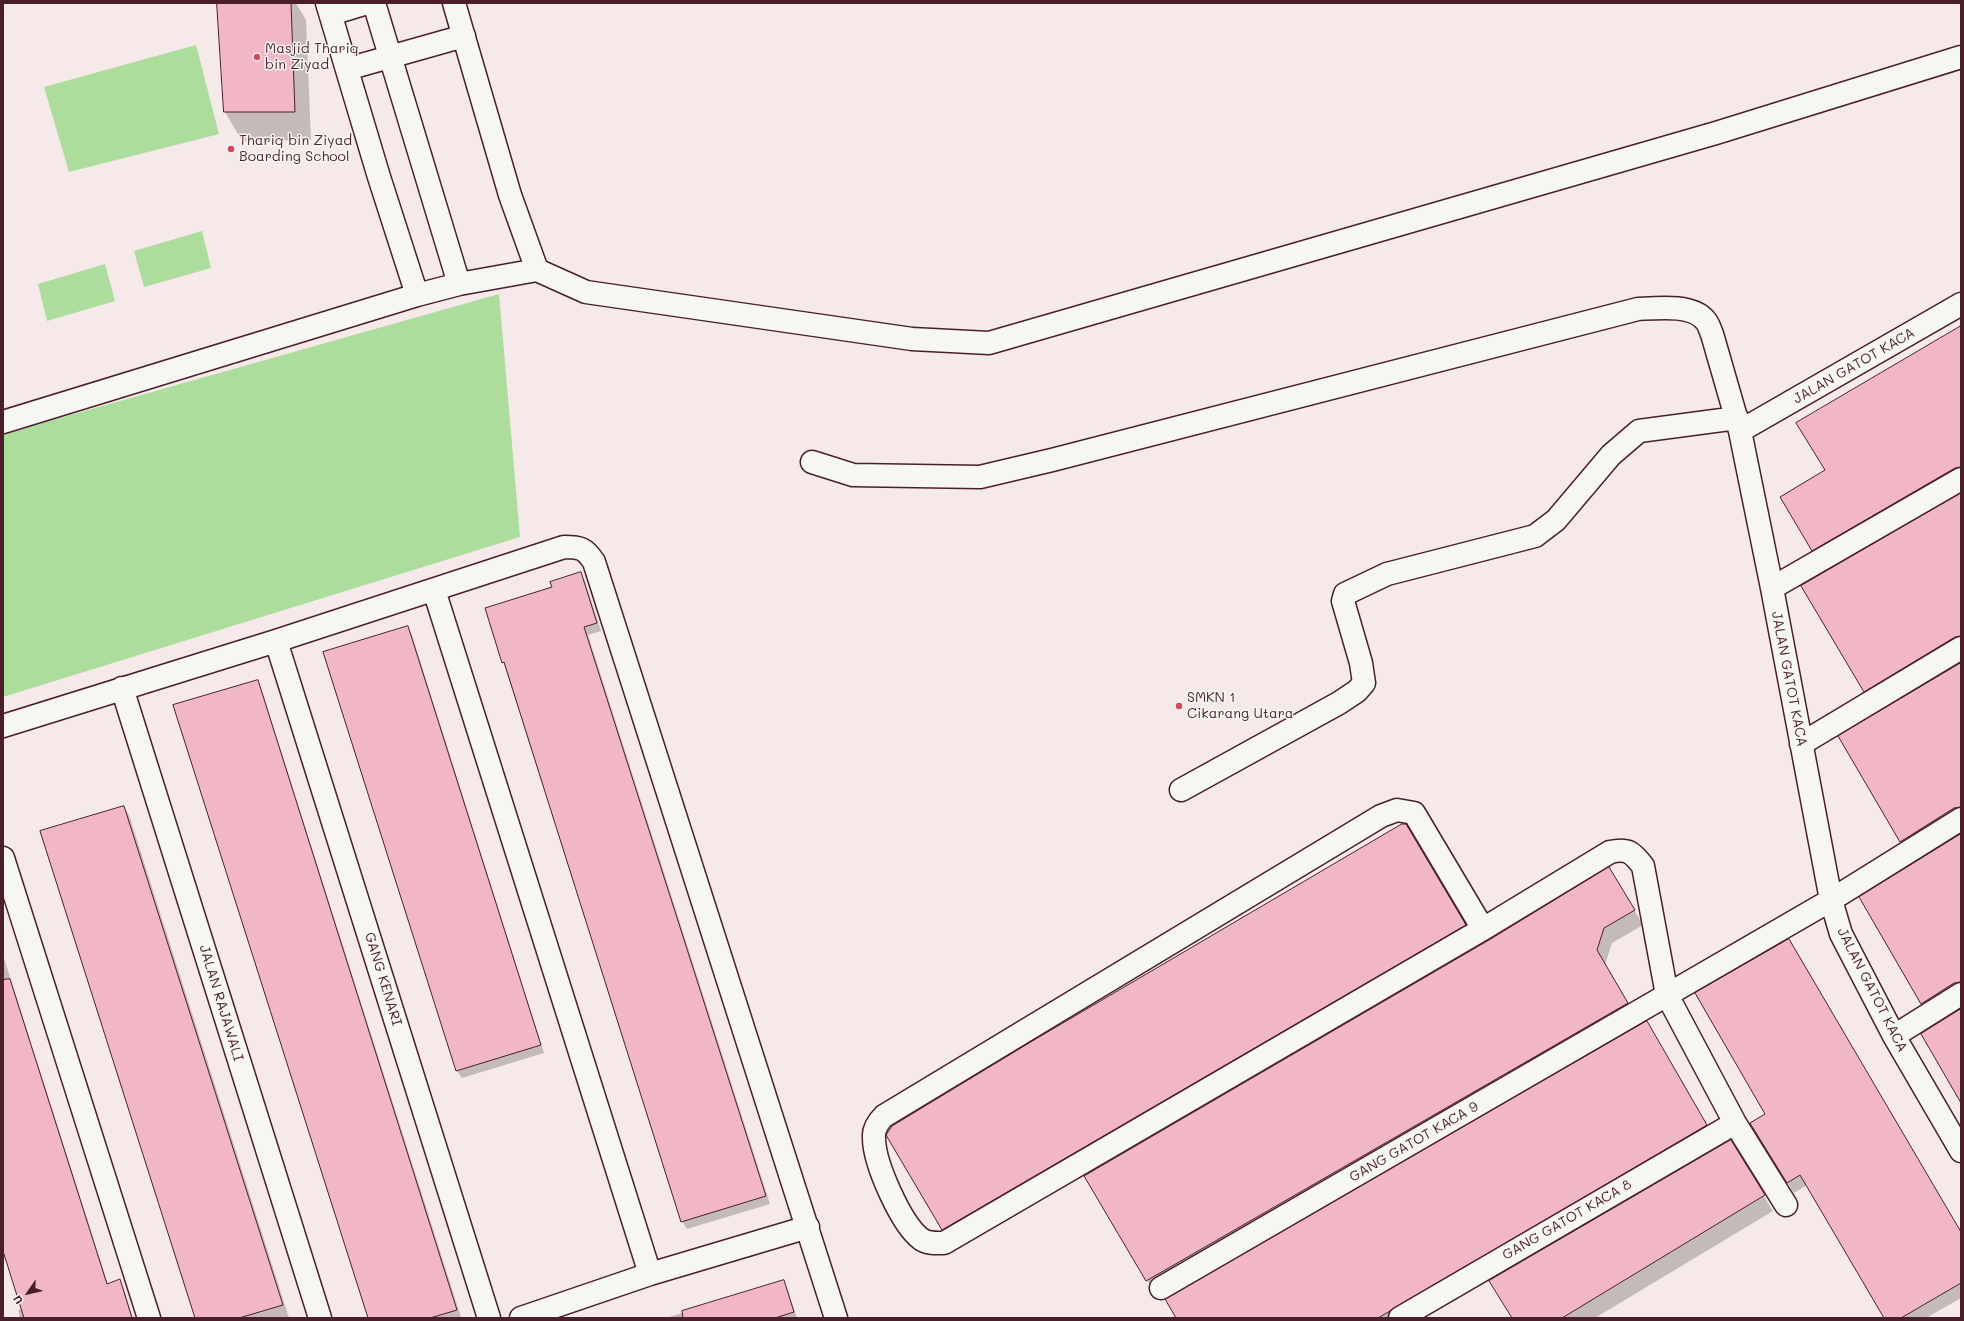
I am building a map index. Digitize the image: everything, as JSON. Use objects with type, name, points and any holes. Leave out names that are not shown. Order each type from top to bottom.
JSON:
[{"type":"street","points":[[367,3],[329,8],[379,177],[417,295]]},
{"type":"street","points":[[374,3],[459,284]]},
{"type":"street","points":[[454,3],[510,194],[537,270]]},
{"type":"street","points":[[347,69],[464,36]]},
{"type":"street","points":[[3,422],[417,295],[459,284],[537,270],[586,292],[905,338],[989,343],[1716,133],[1961,57]]},
{"type":"street","name":"JALAN GATOT KACA","points":[[1961,304],[1739,425],[1772,588],[1830,900],[1841,934],[1894,1036],[1961,1151]]},
{"type":"street","points":[[812,462],[853,475],[980,477],[1052,460],[1638,308],[1666,307],[1690,310],[1705,319],[1712,334],[1739,425],[1639,431],[1612,454],[1556,520],[1535,536],[1387,574],[1345,594],[1343,601],[1361,663],[1364,683],[1357,691],[1339,704],[1181,790]]},
{"type":"street","points":[[1772,588],[1961,479]]},
{"type":"street","points":[[3,726],[276,641],[564,547],[575,547],[586,551],[594,562],[836,1318]]},
{"type":"street","points":[[434,590],[650,1274]]},
{"type":"street","name":"GANG KENARI","points":[[276,641],[489,1318]]},
{"type":"street","points":[[1801,744],[1961,648]]},
{"type":"street","name":"JALAN RAJAWALI","points":[[122,688],[320,1318]]},
{"type":"street","points":[[1483,929],[1414,813],[1397,810],[1381,816],[884,1116],[877,1123],[874,1137],[876,1155],[892,1197],[912,1232],[922,1240],[933,1244],[944,1243],[1483,929],[1610,852],[1621,850],[1633,853],[1642,866],[1667,995],[1735,1123],[1786,1205]]},
{"type":"street","name":"GANG GATOT KACA 9","points":[[1161,1288],[1830,900],[1961,819]]},
{"type":"street","points":[[3,858],[149,1318]]},
{"type":"street","points":[[1894,1036],[1961,994]]},
{"type":"street","name":"GANG GATOT KACA 8","points":[[1400,1318],[1735,1123]]},
{"type":"street","points":[[521,1318],[650,1274],[808,1227]]},
{"type":"green space","points":[[196,45],[219,134],[69,172],[44,87]]},
{"type":"green space","points":[[202,231],[211,268],[144,287],[134,251]]},
{"type":"green space","points":[[105,264],[115,301],[47,321],[38,284]]},
{"type":"green space","points":[[499,294],[520,537],[3,697],[3,434]]},
{"type":"building","name":"Masjid Thariq bin Ziyad","points":[[217,3],[291,3],[295,112],[224,112]]},
{"type":"building","points":[[1961,326],[1961,467],[1955,468],[1812,551],[1780,497],[1825,470],[1796,423]]},
{"type":"building","points":[[1961,493],[1961,636],[1955,637],[1864,692],[1801,586]]},
{"type":"building","points":[[581,572],[597,623],[584,627],[766,1196],[681,1222],[504,662],[502,663],[485,608],[552,587],[550,582]]},
{"type":"building","points":[[408,626],[541,1045],[456,1071],[323,652]]},
{"type":"building","points":[[1961,663],[1961,807],[1954,808],[1900,842],[1838,736]]},
{"type":"building","points":[[258,680],[457,1310],[430,1318],[368,1318],[173,705]]},
{"type":"building","points":[[124,806],[283,1305],[239,1318],[195,1318],[40,831]]},
{"type":"building","points":[[1402,824],[1406,824],[1466,925],[942,1230],[886,1135],[892,1126],[1034,1040]]},
{"type":"building","points":[[1961,834],[1961,982],[1954,983],[1921,1004],[1859,897]]},
{"type":"building","points":[[1609,867],[1635,910],[1604,928],[1597,950],[1628,1003],[1146,1281],[1084,1176],[1489,940]]},
{"type":"building","points":[[1789,939],[1961,1232],[1961,1283],[1901,1318],[1884,1318],[1800,1175],[1787,1183],[1750,1123],[1765,1114],[1695,993]]},
{"type":"building","points":[[10,979],[107,1284],[120,1279],[132,1318],[24,1318],[3,1251],[3,980]]},
{"type":"building","points":[[1961,1009],[1961,1103],[1921,1034]]},
{"type":"building","points":[[1647,1021],[1707,1125],[1378,1318],[1176,1318],[1165,1299]]},
{"type":"building","points":[[1731,1140],[1765,1195],[1562,1318],[1512,1318],[1489,1281]]},
{"type":"building","points":[[784,1280],[794,1312],[775,1318],[683,1318],[682,1311]]},
{"type":"place","name":"Masjid Thariq bin Ziyad","points":[[257,57]]},
{"type":"place","name":"Thariq bin Ziyad Boarding School","points":[[231,149]]},
{"type":"place","name":"SMKN 1 Cikarang Utara","points":[[1179,706]]}]
